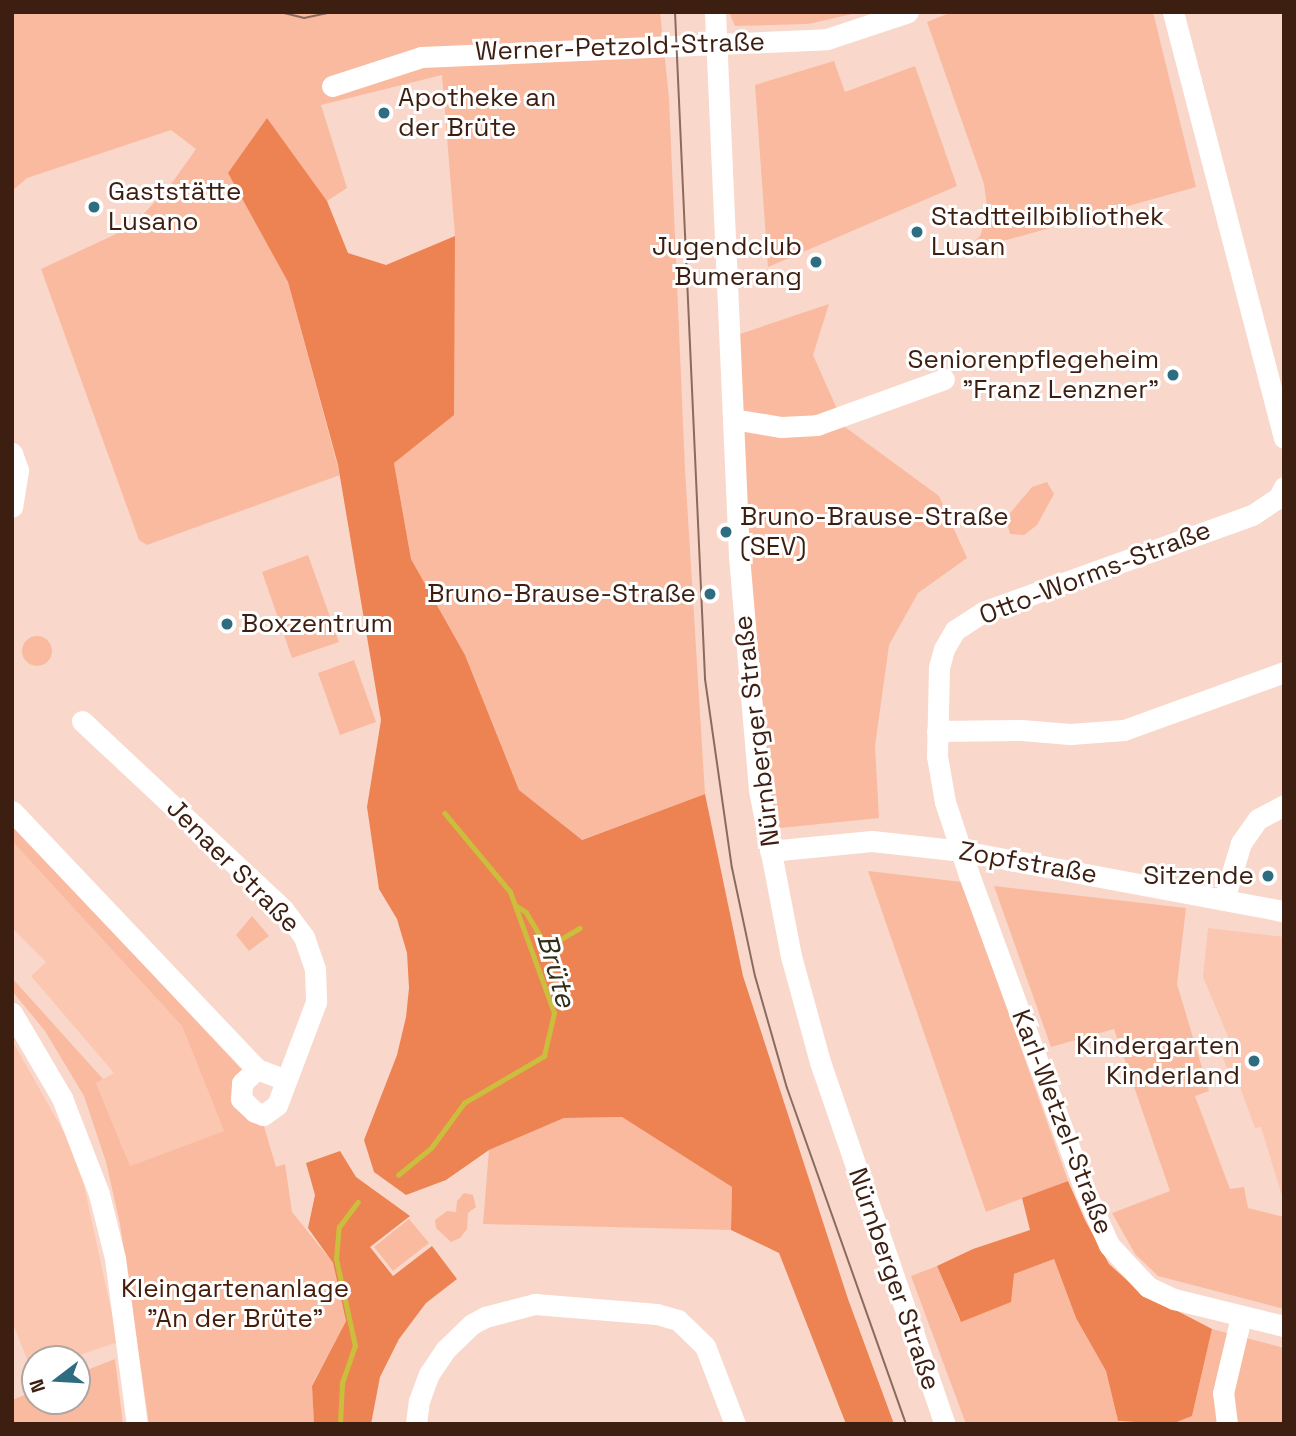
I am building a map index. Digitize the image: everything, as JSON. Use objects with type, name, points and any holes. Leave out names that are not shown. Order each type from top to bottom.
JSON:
[{"type":"street","name":"Nürnberger Straße","points":[[715,12],[747,684],[759,790],[791,956],[820,1062],[945,1424]]},
{"type":"street","name":"Werner-Petzold-Straße","points":[[332,86],[430,56],[827,39],[908,12]]},
{"type":"street","points":[[1173,12],[1284,438]]},
{"type":"street","points":[[733,419],[781,427],[817,425],[944,379]]},
{"type":"street","points":[[12,453],[18,470],[12,507]]},
{"type":"street","name":"Otto-Worms-Straße","points":[[962,851],[945,802],[937,756],[939,668],[944,649],[955,630],[971,618],[1252,515],[1279,497],[1284,487]]},
{"type":"street","points":[[937,732],[1021,730],[1070,733],[1124,730],[1284,672]]},
{"type":"street","name":"Jenaer Straße","points":[[82,721],[283,908],[304,937],[315,968],[316,1002],[277,1105],[263,1115],[255,1112],[241,1099],[242,1083],[257,1069]]},
{"type":"street","points":[[1224,899],[1241,843],[1258,819],[1284,804]]},
{"type":"street","points":[[12,811],[257,1069],[285,1080]]},
{"type":"street","name":"Zopfstraße","points":[[770,851],[872,841],[962,851],[1284,911]]},
{"type":"street","name":"Karl-Wetzel-Straße","points":[[962,851],[1085,1191],[1109,1245],[1148,1287],[1174,1299],[1284,1326]]},
{"type":"street","points":[[12,1013],[62,1098],[99,1194],[115,1258],[137,1424]]},
{"type":"street","points":[[416,1424],[419,1401],[429,1374],[445,1350],[472,1324],[485,1317],[535,1304],[657,1314],[678,1320],[705,1346],[735,1424]]},
{"type":"street","points":[[1227,1424],[1223,1393],[1241,1317]]},
{"type":"shaded area","points":[[267,118],[327,201],[348,253],[386,265],[455,236],[454,415],[394,463],[411,559],[465,655],[519,790],[582,840],[705,794],[743,976],[848,1299],[894,1424],[846,1424],[779,1253],[731,1230],[732,1187],[622,1117],[564,1118],[489,1150],[446,1180],[406,1195],[374,1172],[364,1140],[397,1055],[406,1017],[409,988],[407,953],[397,919],[379,889],[367,807],[381,720],[338,465],[288,282],[228,173]]},
{"type":"shaded area","points":[[12,841],[182,1026],[224,1131],[130,1166],[96,1083],[114,1073],[31,976],[46,962],[12,928]]},
{"type":"shaded area","name":"Kindergarten Kinderland","points":[[1208,928],[1284,937],[1284,1203],[1261,1127],[1255,1128],[1237,1079],[1231,1081],[1218,1043],[1229,1039],[1203,977]]},
{"type":"shaded area","points":[[12,1040],[65,1134],[84,1185],[118,1342],[91,1351],[91,1345],[21,1345],[12,1322]]},
{"type":"shaded area","points":[[340,1151],[356,1177],[410,1216],[370,1247],[393,1276],[432,1246],[457,1279],[426,1303],[399,1339],[380,1377],[371,1424],[314,1424],[312,1386],[346,1321],[333,1263],[308,1228],[315,1195],[306,1163]]},
{"type":"shaded area","points":[[1068,1181],[1109,1264],[1139,1291],[1212,1329],[1192,1416],[1172,1424],[1118,1421],[1106,1371],[1076,1318],[1054,1259],[1014,1274],[1011,1302],[961,1322],[937,1266],[973,1249],[1030,1230],[1022,1198]]},
{"type":"green space","points":[[12,12],[660,12],[669,98],[685,469],[705,794],[581,840],[519,790],[465,655],[411,559],[394,463],[455,236],[442,75],[321,105],[347,188],[327,201],[267,118],[229,173],[288,282],[340,475],[147,545],[139,540],[41,269],[131,227],[169,187],[196,149],[171,130],[27,178],[12,191]]},
{"type":"green space","points":[[729,12],[861,12],[808,24],[735,26]]},
{"type":"green space","points":[[952,12],[1153,12],[1196,187],[964,252],[980,236],[988,214],[984,184],[927,22]]},
{"type":"green space","points":[[834,61],[845,92],[915,66],[957,186],[768,267],[755,85]]},
{"type":"green space","points":[[829,304],[813,355],[845,427],[939,496],[967,558],[918,593],[889,645],[875,746],[879,818],[780,828],[772,808],[751,598],[737,335]]},
{"type":"green space","points":[[1047,482],[1054,494],[1037,525],[1024,535],[1010,534],[1006,518],[1032,487]]},
{"type":"green space","points":[[308,555],[339,642],[292,658],[262,572]]},
{"type":"green space","points":[[37,636],[48,640],[52,651],[48,662],[37,666],[26,662],[22,651],[26,640]]},
{"type":"green space","points":[[354,660],[376,722],[340,735],[318,673]]},
{"type":"green space","name":"Kleingartenanlage \"An der Brüte\"","points":[[12,824],[244,1072],[236,1084],[263,1123],[276,1167],[285,1164],[292,1212],[333,1263],[346,1321],[312,1385],[314,1424],[149,1424],[120,1224],[106,1162],[84,1096],[45,1031],[12,991],[12,978],[103,1079],[96,1083],[130,1166],[224,1131],[182,1026],[12,841]]},
{"type":"green space","points":[[868,871],[962,882],[1068,1181],[986,1212]]},
{"type":"green space","points":[[994,886],[1186,908],[1177,984],[1209,1091],[1195,1096],[1230,1189],[1244,1187],[1248,1208],[1284,1217],[1284,1309],[1158,1276],[1135,1254],[1112,1213],[1170,1191],[1114,1029],[1051,1047]]},
{"type":"green space","points":[[252,916],[269,936],[249,951],[236,935]]},
{"type":"green space","points":[[622,1117],[732,1187],[731,1230],[483,1224],[489,1150],[564,1118]]},
{"type":"green space","points":[[464,1193],[473,1195],[476,1207],[468,1213],[467,1229],[460,1238],[451,1242],[436,1228],[435,1220],[447,1211],[456,1212],[457,1201]]},
{"type":"green space","points":[[409,1219],[429,1243],[393,1271],[374,1247]]},
{"type":"green space","points":[[1054,1259],[1076,1318],[1106,1371],[1118,1421],[1127,1424],[966,1424],[911,1276],[937,1266],[960,1321],[1014,1274]]},
{"type":"green space","points":[[1212,1329],[1284,1348],[1284,1424],[1172,1424],[1192,1416]]},
{"type":"green space","name":"Kleingartenanlage \"An der Brüte\"","points":[[115,1359],[123,1424],[12,1424],[12,1400],[21,1396],[21,1415],[91,1415],[91,1368]]},
{"type":"waterway","name":"Brüte","points":[[398,1175],[431,1148],[464,1103],[544,1056],[554,1013],[510,892],[445,814]]},
{"type":"waterway","points":[[517,906],[526,912],[547,947]]},
{"type":"waterway","points":[[553,944],[580,928]]},
{"type":"waterway","name":"Brüte","points":[[340,1424],[342,1383],[355,1346],[336,1259],[339,1227],[358,1202]]},
{"type":"tram line","points":[[280,12],[304,18],[332,12]]},
{"type":"tram line","points":[[675,12],[705,679],[732,868],[755,976],[787,1088],[906,1424]]},
{"type":"place","name":"Apotheke an der Brüte","points":[[384,113]]},
{"type":"place","name":"Gaststätte Lusano","points":[[94,207]]},
{"type":"place","name":"Stadtteilbibliothek Lusan","points":[[917,232]]},
{"type":"place","name":"Jugendclub Bumerang","points":[[816,262]]},
{"type":"place","name":"Seniorenpflegeheim \"Franz Lenzner\"","points":[[1173,375]]},
{"type":"place","name":"Bruno-Brause-Straße (SEV)","points":[[726,532]]},
{"type":"place","name":"Bruno-Brause-Straße","points":[[710,594]]},
{"type":"place","name":"Boxzentrum","points":[[227,624]]},
{"type":"place","name":"Sitzende","points":[[1268,876]]},
{"type":"place","name":"Kindergarten Kinderland","points":[[1254,1061]]}]
